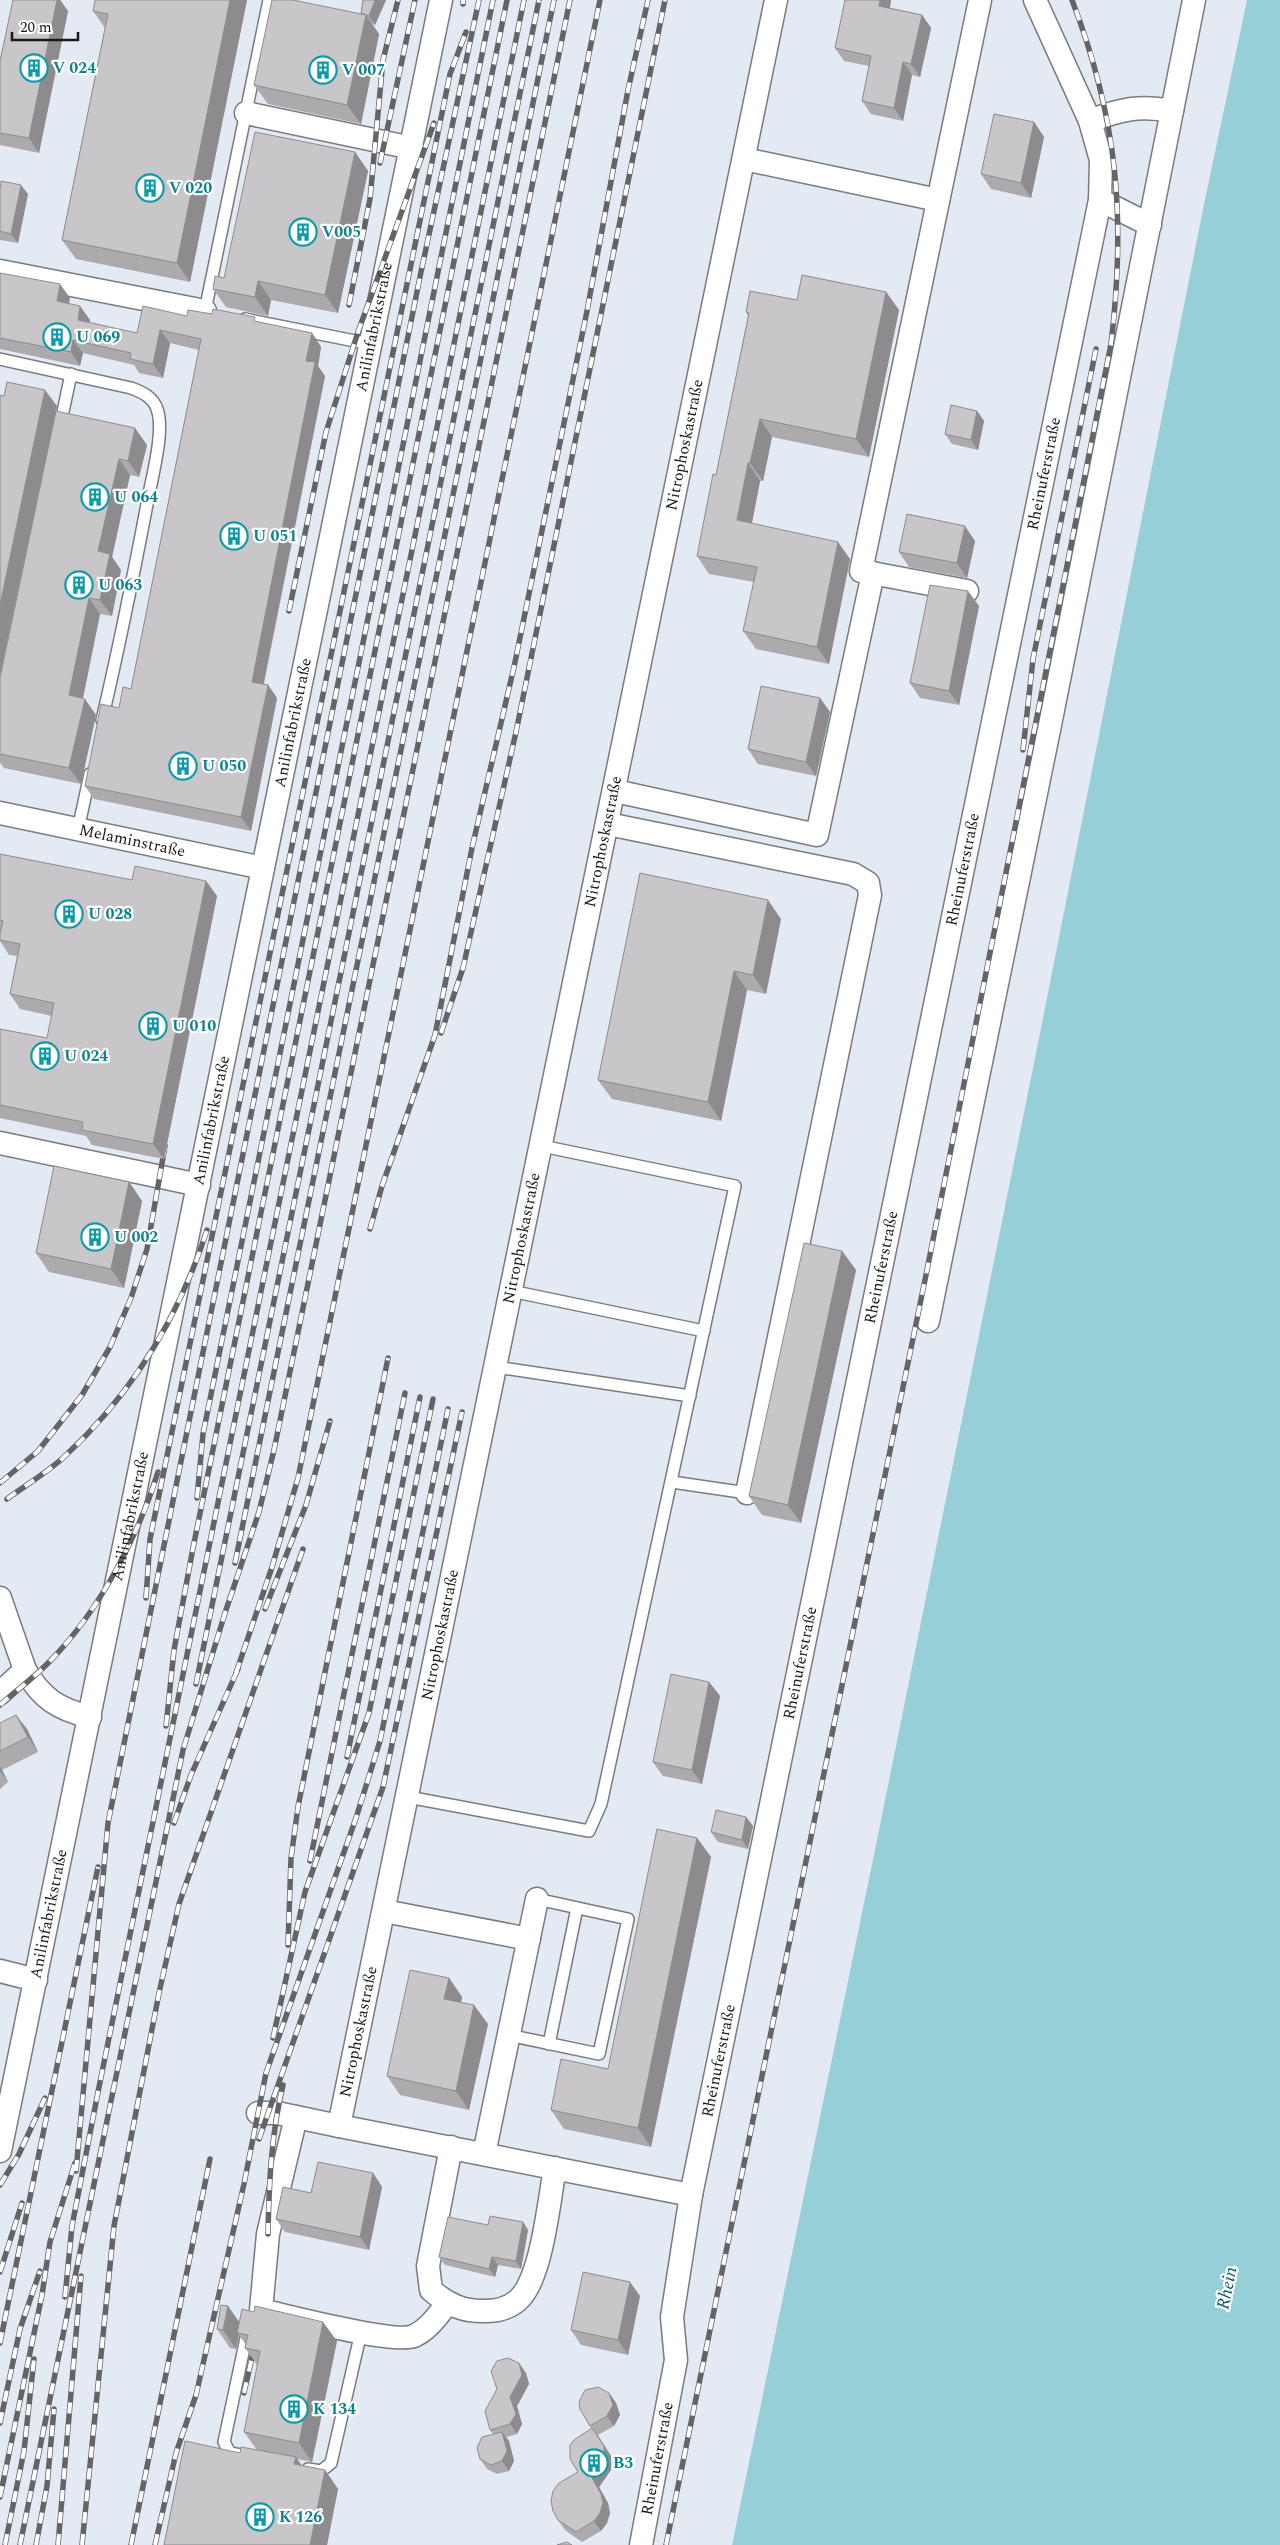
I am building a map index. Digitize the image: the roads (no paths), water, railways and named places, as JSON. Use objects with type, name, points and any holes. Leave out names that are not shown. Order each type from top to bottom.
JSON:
[{"type":"street","name":"Anilinfabrikstraße","points":[[0,2152],[442,0]]},
{"type":"street","name":"Nitrophoskastraße","points":[[339,2126],[615,791],[776,0]]},
{"type":"street","points":[[966,591],[861,571],[980,0]]},
{"type":"street","name":"Rheinuferstraße","points":[[641,2545],[676,2360],[672,2317],[691,2195],[1100,200],[1101,160],[1090,121],[1035,0]]},
{"type":"street","points":[[928,1321],[1194,0]]},
{"type":"street","points":[[1090,121],[1116,112],[1147,106],[1172,111]]},
{"type":"street","points":[[246,113],[412,148]]},
{"type":"street","points":[[744,159],[938,200]]},
{"type":"street","points":[[1100,200],[1150,225]]},
{"type":"street","points":[[0,271],[221,314]]},
{"type":"street","points":[[810,865],[873,573]]},
{"type":"street","points":[[615,791],[817,836]]},
{"type":"street","name":"Melaminstraße","points":[[0,813],[263,868]]},
{"type":"street","points":[[608,824],[853,874],[868,883],[870,895],[747,1493]]},
{"type":"street","points":[[0,1143],[199,1185]]},
{"type":"street","points":[[0,1598],[25,1670],[50,1702],[68,1712],[90,1718]]},
{"type":"street","points":[[0,1694],[25,1670]]},
{"type":"street","points":[[484,2154],[537,1899]]},
{"type":"street","points":[[384,1911],[528,1939]]},
{"type":"street","points":[[0,1970],[36,1980]]},
{"type":"street","points":[[258,2113],[278,2113],[691,2195]]},
{"type":"street","points":[[296,2117],[268,2234],[261,2310],[382,2336],[412,2336],[431,2325],[447,2304]]},
{"type":"street","points":[[451,2147],[428,2266],[431,2290],[447,2304],[473,2312],[500,2311],[518,2300],[531,2282],[537,2264],[555,2168]]},
{"type":"lane","points":[[269,0],[246,113],[221,314],[370,344]]},
{"type":"lane","points":[[0,359],[140,391],[153,402],[159,418],[153,473],[143,529],[123,631],[100,728]]},
{"type":"lane","points":[[57,442],[71,374]]},
{"type":"lane","points":[[78,830],[92,764]]},
{"type":"lane","points":[[408,1797],[590,1830],[602,1804],[735,1186],[542,1146]]},
{"type":"lane","points":[[512,1291],[704,1331]]},
{"type":"lane","points":[[496,1367],[690,1396]]},
{"type":"lane","points":[[672,1482],[747,1493]]},
{"type":"lane","points":[[508,2035],[599,2054],[628,1919],[537,1899]]},
{"type":"lane","points":[[549,2044],[577,1908]]},
{"type":"lane","points":[[257,2458],[230,2452],[224,2442],[249,2324],[261,2310]]},
{"type":"lane","points":[[294,2466],[321,2471],[331,2463],[361,2332]]},
{"type":"water","name":"Rhein","points":[[1247,0],[1280,0],[1280,2545],[732,2545],[879,1830],[1040,1033],[1203,209]]},
{"type":"railway","points":[[349,305],[370,199],[383,60],[398,0]]},
{"type":"railway","points":[[380,163],[415,0]]},
{"type":"railway","points":[[76,2171],[108,1823],[421,272],[479,0]]},
{"type":"railway","points":[[197,1498],[203,1434],[493,0]]},
{"type":"railway","points":[[166,1726],[174,1650],[193,1548],[507,0]]},
{"type":"railway","points":[[65,2297],[72,2226],[99,2087],[524,0]]},
{"type":"railway","points":[[196,1684],[539,0]]},
{"type":"railway","points":[[235,1563],[554,0]]},
{"type":"railway","points":[[20,2545],[183,1750],[225,1613],[259,1512],[274,1450],[570,0]]},
{"type":"railway","points":[[236,1673],[272,1567],[298,1478],[600,0]]},
{"type":"railway","points":[[370,1229],[382,1186],[435,1035],[472,848],[514,667],[587,311],[628,90],[648,0]]},
{"type":"railway","points":[[441,1033],[463,968],[516,732],[665,0]]},
{"type":"railway","points":[[666,2545],[926,1275],[1111,344],[1118,254],[1114,170],[1109,128],[1100,87],[1072,0]]},
{"type":"railway","points":[[146,1598],[150,1539],[450,74],[466,32]]},
{"type":"railway","points":[[289,611],[326,432],[358,332],[434,123]]},
{"type":"railway","points":[[1023,750],[1033,659],[1096,349]]},
{"type":"railway","points":[[0,1483],[38,1451],[82,1395],[110,1347],[131,1298],[147,1249],[165,1146]]},
{"type":"railway","points":[[7,1499],[65,1456],[112,1407],[151,1352],[167,1323],[196,1262],[207,1230]]},
{"type":"railway","points":[[288,1945],[291,1858],[298,1807],[388,1358]]},
{"type":"railway","points":[[310,1861],[405,1393]]},
{"type":"railway","points":[[347,1757],[420,1397]]},
{"type":"railway","points":[[273,2038],[305,1892],[369,1713],[433,1399]]},
{"type":"railway","points":[[155,2545],[176,2453],[196,2395],[244,2184],[266,2073],[356,1818],[380,1741],[448,1409]]},
{"type":"railway","points":[[259,2139],[383,1787],[462,1412]]},
{"type":"railway","points":[[265,1609],[306,1505],[330,1421]]},
{"type":"railway","points":[[0,1705],[45,1666],[69,1641],[101,1596],[140,1522],[158,1472]]},
{"type":"railway","points":[[82,2545],[114,2226],[159,1993],[179,1904],[303,1549]]},
{"type":"railway","points":[[174,1823],[191,1775],[238,1669]]},
{"type":"railway","points":[[0,2343],[98,1867]]},
{"type":"railway","points":[[268,2234],[271,2160],[283,2085]]},
{"type":"railway","points":[[0,2185],[19,2154],[45,2098]]},
{"type":"railway","points":[[131,2545],[210,2159]]},
{"type":"railway","points":[[0,2497],[42,2295],[50,2242],[75,2163]]},
{"type":"railway","points":[[0,2272],[22,2203]]},
{"type":"railway","points":[[0,2423],[20,2329],[40,2271]]},
{"type":"railway","points":[[58,2545],[81,2276]]},
{"type":"railway","points":[[244,2393],[255,2344]]},
{"type":"railway","points":[[5,2545],[24,2451],[34,2359]]},
{"type":"railway","points":[[36,2545],[47,2486],[54,2409]]},
{"type":"place","name":"V 024","points":[[34,68]]},
{"type":"place","name":"V 007","points":[[323,70]]},
{"type":"place","name":"V 020","points":[[150,188]]},
{"type":"place","name":"V005","points":[[303,232]]},
{"type":"place","name":"U 069","points":[[57,337]]},
{"type":"place","name":"U 064","points":[[95,497]]},
{"type":"place","name":"U 051","points":[[234,536]]},
{"type":"place","name":"U 063","points":[[79,585]]},
{"type":"place","name":"U 050","points":[[183,766]]},
{"type":"place","name":"U 028","points":[[69,914]]},
{"type":"place","name":"U 010","points":[[153,1026]]},
{"type":"place","name":"U 024","points":[[45,1056]]},
{"type":"place","name":"U 002","points":[[95,1237]]},
{"type":"place","name":"K 134","points":[[294,2409]]},
{"type":"place","name":"B3","points":[[594,2463]]},
{"type":"place","name":"K 126","points":[[260,2517]]}]
